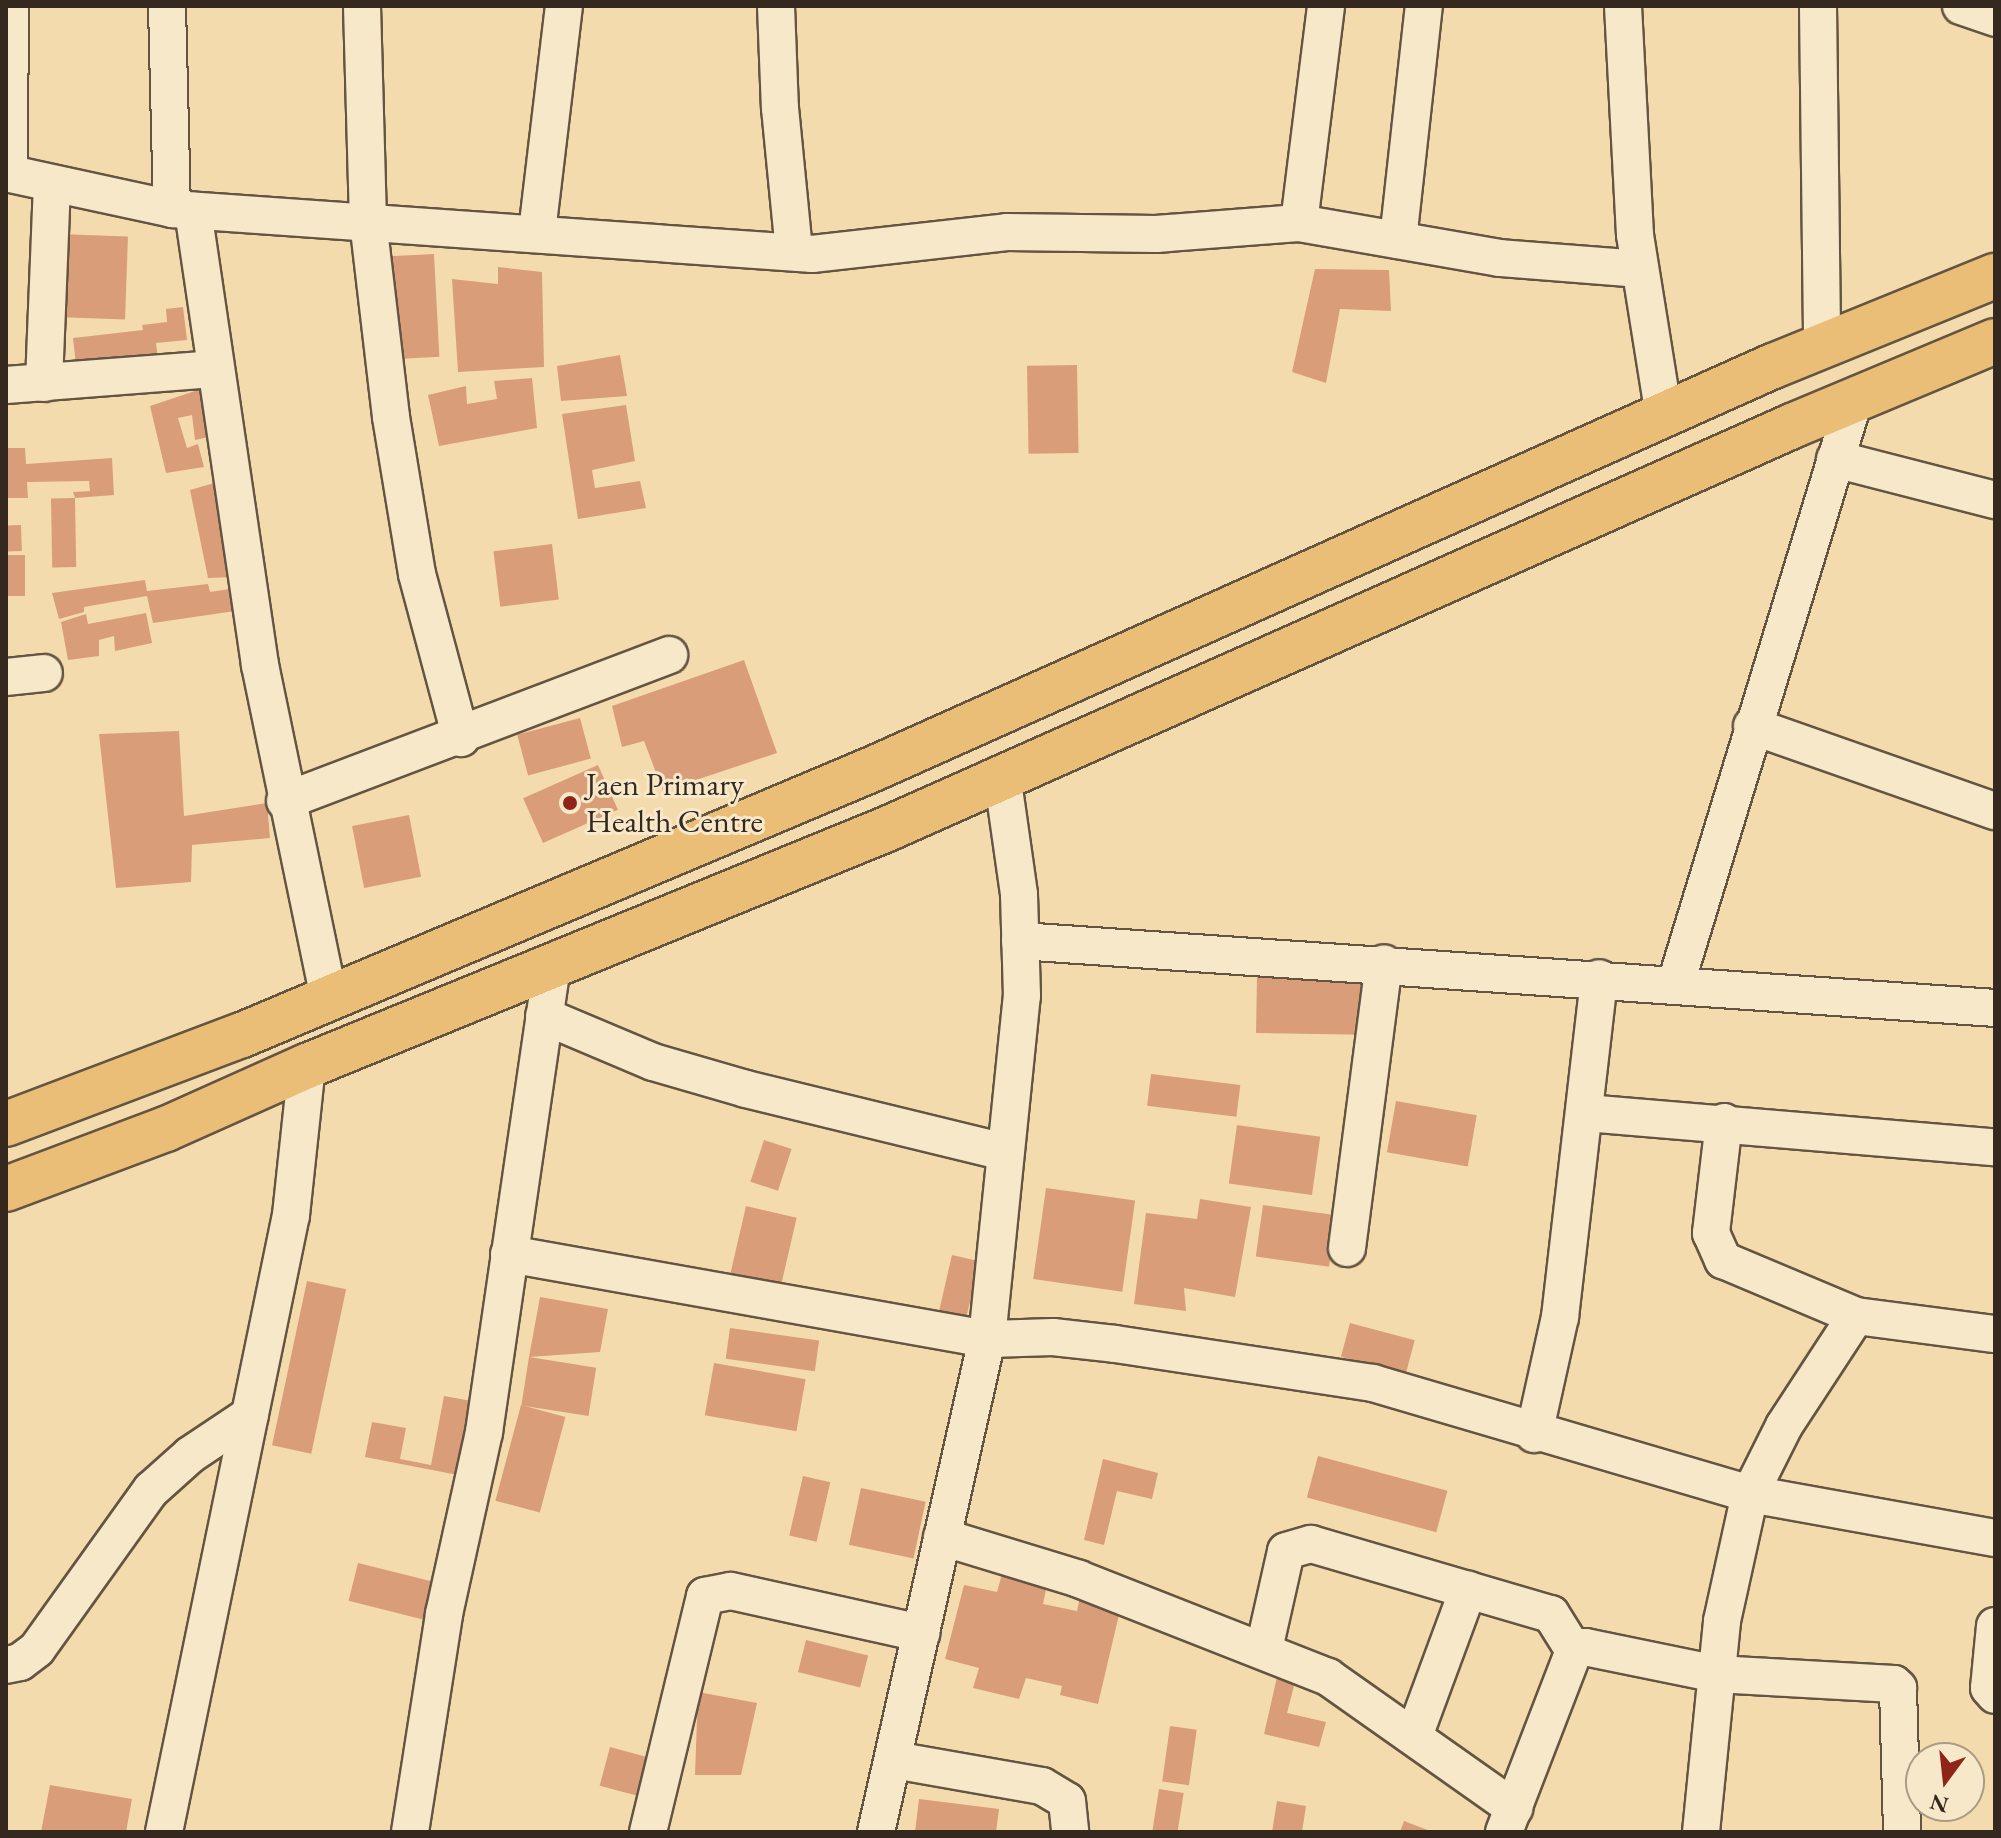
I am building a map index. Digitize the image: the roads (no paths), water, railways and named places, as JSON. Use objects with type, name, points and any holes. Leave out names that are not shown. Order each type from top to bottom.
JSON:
[{"type":"main road","points":[[6,1124],[329,998],[875,768],[1822,346],[1995,276]]},
{"type":"main road","points":[[6,1189],[166,1129],[307,1066],[887,829],[1002,775],[1854,400],[1995,341]]},
{"type":"street","points":[[10,6],[8,173],[182,210],[794,252],[1007,232],[1156,234],[1299,223],[1500,258],[1639,269]]},
{"type":"street","points":[[167,6],[182,210],[214,369],[285,801],[329,998]]},
{"type":"street","points":[[362,6],[368,221],[391,417],[417,574],[461,738]]},
{"type":"street","points":[[537,232],[564,6]]},
{"type":"street","points":[[776,6],[780,108],[794,252]]},
{"type":"street","points":[[1299,223],[1326,6]]},
{"type":"street","points":[[1398,240],[1424,6]]},
{"type":"street","points":[[1623,6],[1639,269],[1664,416]]},
{"type":"street","points":[[1818,6],[1822,346]]},
{"type":"street","points":[[1961,6],[1995,18]]},
{"type":"street","points":[[44,383],[52,184]]},
{"type":"street","points":[[6,385],[214,369]]},
{"type":"street","points":[[1676,983],[1854,400]]},
{"type":"street","points":[[1835,459],[1995,500]]},
{"type":"street","points":[[285,801],[461,738],[669,655]]},
{"type":"street","points":[[6,677],[44,673]]},
{"type":"street","points":[[1752,726],[1995,811]]},
{"type":"street","points":[[876,1832],[987,1339],[1022,996],[1020,941],[1002,775]]},
{"type":"street","points":[[1020,941],[1676,983],[1995,1008]]},
{"type":"street","points":[[1347,1248],[1384,963]]},
{"type":"street","points":[[410,1832],[444,1614],[484,1432],[552,967]]},
{"type":"street","points":[[1534,1434],[1560,1317],[1586,1113],[1599,978]]},
{"type":"street","points":[[544,1016],[653,1062],[706,1078],[844,1117],[1005,1152]]},
{"type":"street","points":[[164,1832],[291,1215],[307,1066]]},
{"type":"street","points":[[1586,1113],[1724,1122],[1995,1147]]},
{"type":"street","points":[[1724,1122],[1711,1233],[1723,1260],[1856,1316],[1995,1334]]},
{"type":"street","points":[[509,1254],[987,1339],[1053,1337],[1255,1361],[1373,1383],[1534,1434],[1750,1494],[1995,1538]]},
{"type":"street","points":[[1701,1832],[1716,1674],[1750,1494],[1790,1416],[1856,1316]]},
{"type":"street","points":[[6,1665],[20,1662],[37,1649],[151,1490],[190,1455],[250,1415]]},
{"type":"street","points":[[942,1537],[1079,1579],[1264,1649],[1328,1677],[1414,1736],[1509,1820],[1574,1651],[1585,1647],[1716,1674],[1898,1688],[1902,1832]]},
{"type":"street","points":[[1264,1649],[1286,1551],[1296,1544],[1311,1544],[1551,1614],[1574,1651]]},
{"type":"street","points":[[1414,1736],[1468,1590]]},
{"type":"street","points":[[648,1832],[705,1596],[731,1591],[921,1633]]},
{"type":"street","points":[[1995,1626],[1989,1688],[1995,1695]]},
{"type":"street","points":[[894,1760],[1042,1786],[1067,1801],[1070,1832]]},
{"type":"place","name":"Jaen Primary Health Centre","points":[[570,803]]}]
